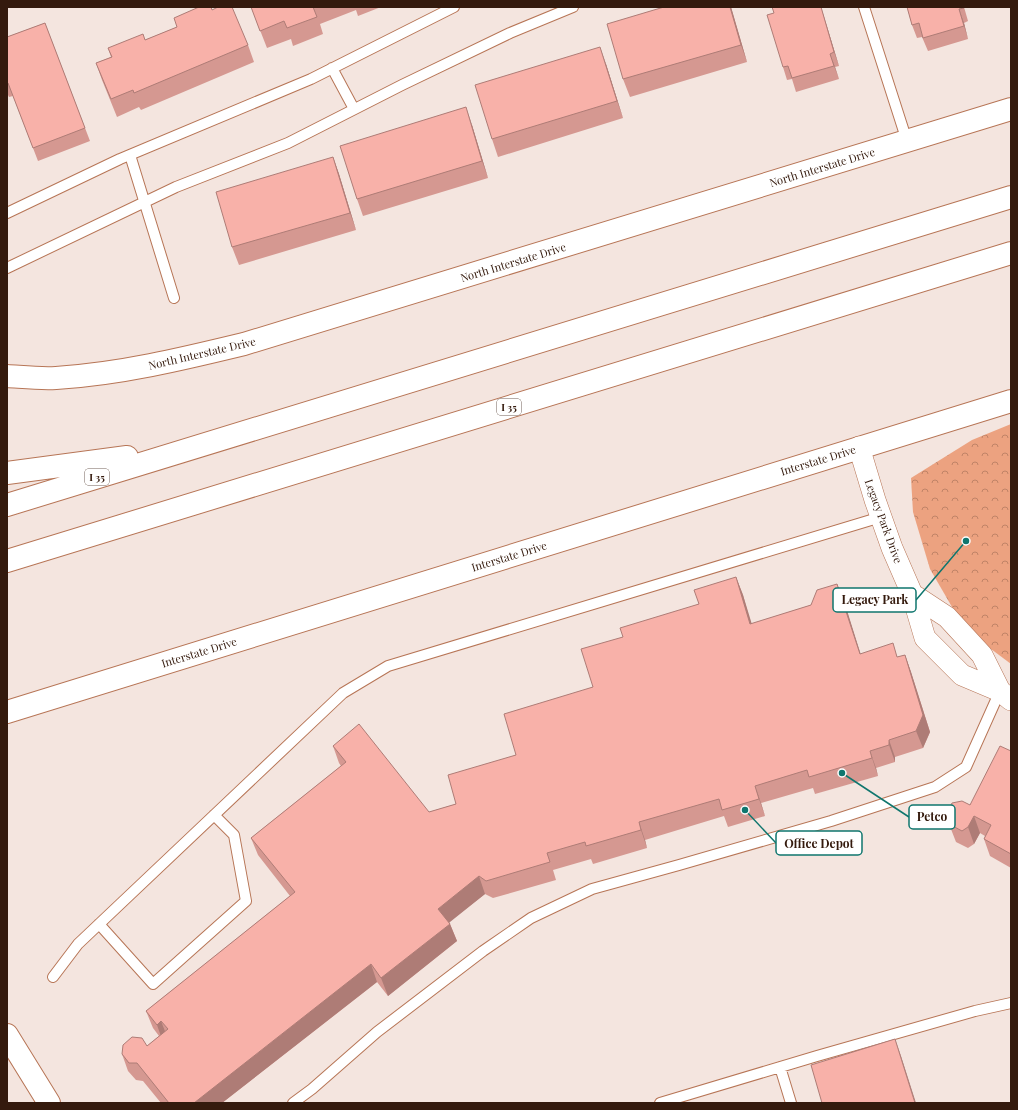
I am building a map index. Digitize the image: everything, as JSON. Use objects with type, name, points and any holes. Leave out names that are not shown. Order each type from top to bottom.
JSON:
[{"type":"main road","name":"North Interstate Drive","points":[[7,376],[54,378],[115,372],[176,361],[244,344],[1011,109]]},
{"type":"main road","name":"I 35","points":[[7,505],[1011,197]]},
{"type":"main road","name":"I 35","points":[[7,561],[1011,253]]},
{"type":"main road","name":"Interstate Drive","points":[[7,712],[1011,401]]},
{"type":"main road","points":[[7,472],[186,450]]},
{"type":"main road","points":[[7,1035],[49,1103]]},
{"type":"street","name":"Legacy Park Drive","points":[[860,447],[875,500],[892,548],[912,594],[925,638],[962,675],[1006,696]]},
{"type":"street","points":[[912,594],[947,617],[982,655],[1006,696]]},
{"type":"lane","points":[[7,213],[130,155],[311,79],[454,7]]},
{"type":"lane","points":[[864,7],[907,141]]},
{"type":"lane","points":[[7,268],[176,187],[288,143],[504,36],[568,8]]},
{"type":"lane","points":[[332,68],[354,109]]},
{"type":"lane","points":[[130,155],[174,298]]},
{"type":"lane","points":[[53,977],[78,944],[343,693],[388,666],[881,517]]},
{"type":"lane","points":[[293,1103],[312,1089],[376,1032],[484,951],[531,918],[592,889],[679,866],[831,821],[935,787],[966,767],[1006,696]]},
{"type":"lane","points":[[99,924],[153,984],[246,901],[234,835],[214,815]]},
{"type":"lane","points":[[660,1103],[975,1011],[1011,1003]]},
{"type":"lane","points":[[780,1067],[791,1103]]},
{"type":"green space","points":[[1011,424],[1011,664],[991,649],[952,607],[930,569],[913,512],[911,478],[972,440]]},
{"type":"building","points":[[199,7],[211,7],[212,10],[218,7],[232,7],[248,45],[134,93],[133,90],[111,99],[96,63],[112,57],[108,48],[143,34],[145,40],[177,27],[174,18]]},
{"type":"building","points":[[251,7],[313,7],[317,17],[287,28],[284,21],[260,31]]},
{"type":"building","points":[[664,7],[730,7],[741,45],[623,79],[607,24]]},
{"type":"building","points":[[772,7],[821,7],[834,52],[830,54],[834,66],[792,78],[788,66],[783,67],[767,15],[774,13]]},
{"type":"building","points":[[907,7],[963,7],[964,8],[959,9],[964,26],[923,38],[919,23],[912,25]]},
{"type":"building","points":[[45,23],[85,128],[33,148],[7,83],[7,37]]},
{"type":"building","points":[[600,47],[617,101],[492,139],[475,85]]},
{"type":"building","points":[[466,107],[482,161],[357,199],[340,146]]},
{"type":"building","points":[[333,157],[350,213],[232,247],[216,192]]},
{"type":"building","points":[[736,577],[750,624],[811,605],[817,590],[837,584],[860,654],[893,643],[897,657],[905,655],[923,715],[916,731],[889,740],[889,745],[870,751],[872,758],[809,777],[807,770],[755,786],[759,799],[722,810],[719,799],[639,822],[641,830],[586,846],[585,842],[547,853],[550,862],[486,881],[479,876],[438,909],[450,924],[381,978],[371,964],[194,1103],[169,1103],[137,1063],[129,1063],[122,1054],[123,1045],[132,1037],[142,1038],[147,1046],[168,1029],[161,1021],[157,1025],[146,1011],[295,892],[251,838],[346,762],[333,746],[359,724],[429,812],[456,804],[448,775],[516,755],[504,714],[593,687],[581,649],[623,637],[620,628],[699,604],[694,590]]},
{"type":"building","points":[[1000,746],[1011,751],[1011,854],[984,839],[991,825],[974,816],[968,827],[962,831],[949,824],[947,812],[952,803],[962,801],[970,805]]},
{"type":"building","points":[[895,1039],[915,1103],[822,1103],[811,1065]]},
{"type":"place","name":"Legacy Park","points":[[966,541]]},
{"type":"place","name":"Petco","points":[[842,773]]},
{"type":"place","name":"Office Depot","points":[[745,810]]}]
